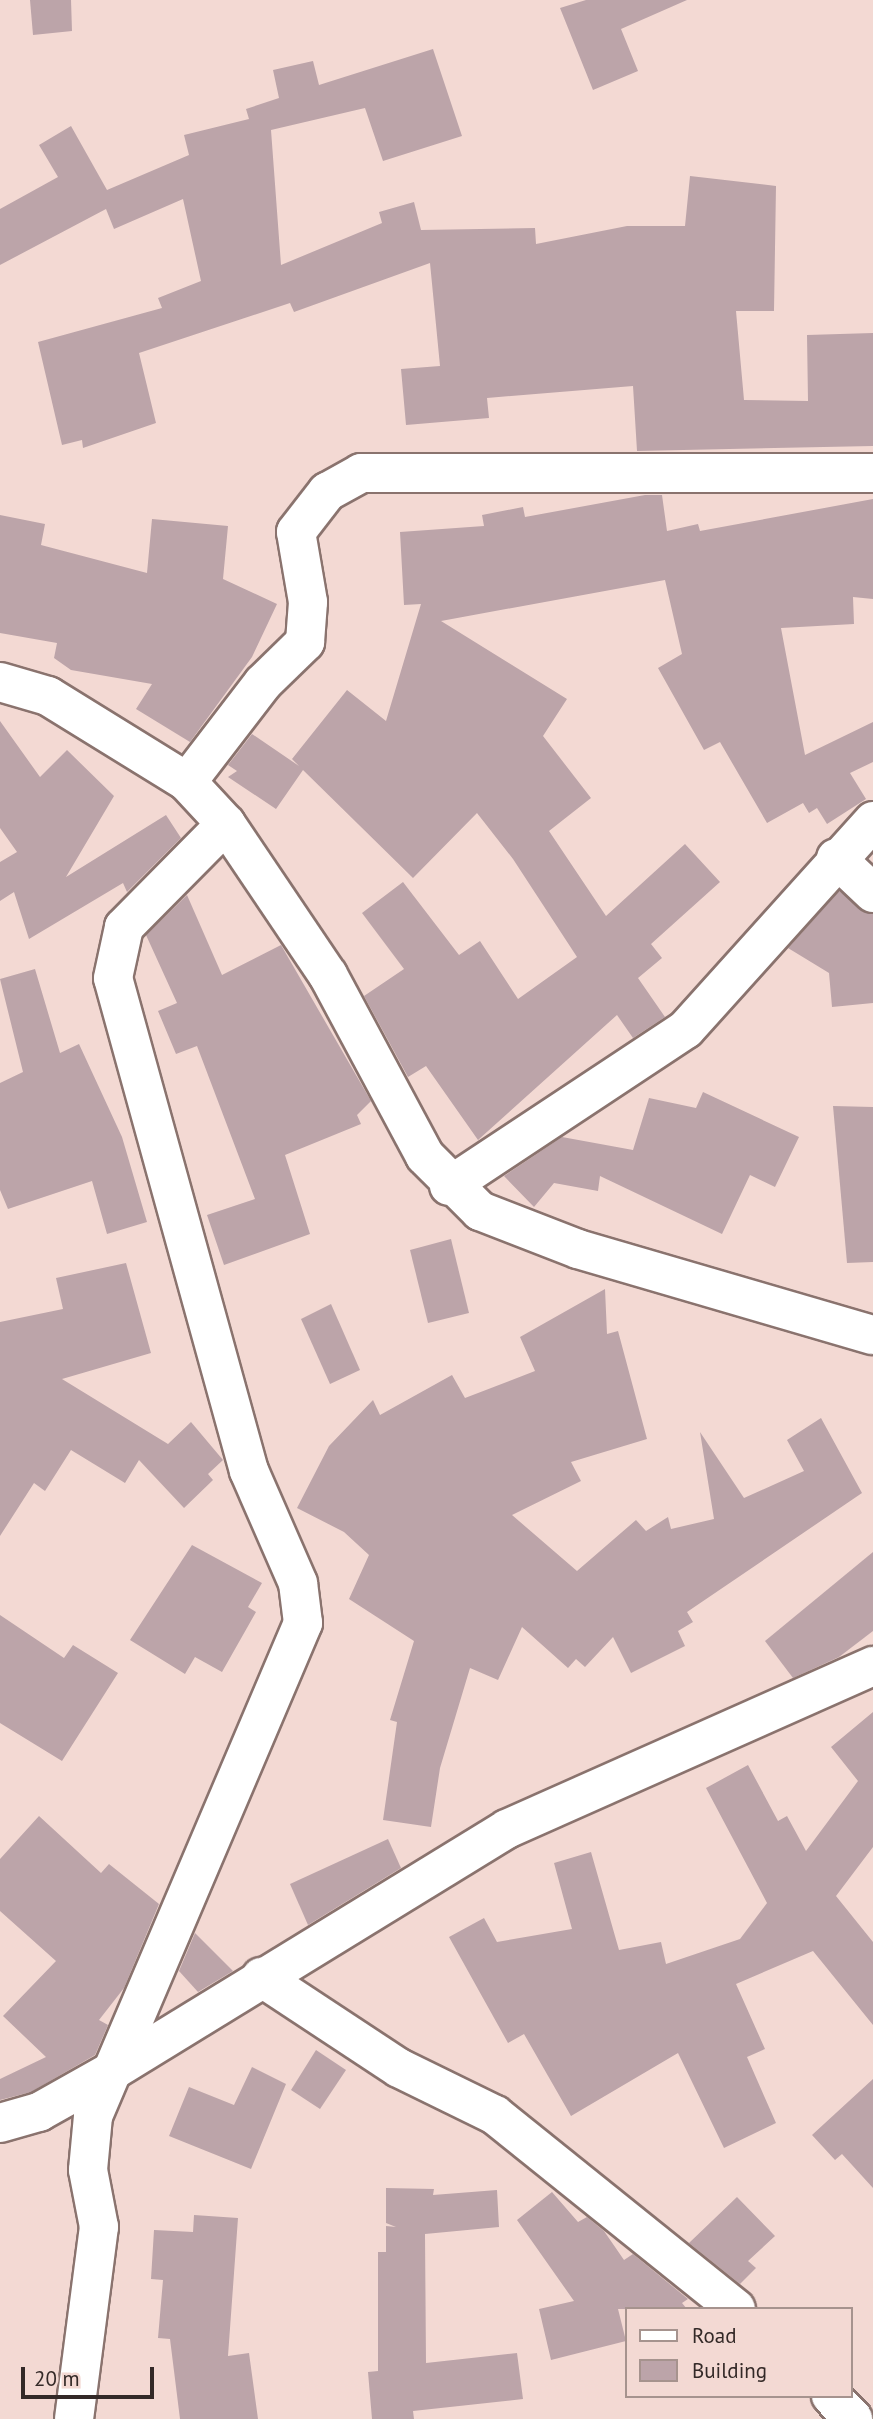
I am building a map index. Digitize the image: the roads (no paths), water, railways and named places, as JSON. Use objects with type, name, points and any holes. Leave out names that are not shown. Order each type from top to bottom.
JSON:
[{"type":"street","points":[[187,782],[263,683],[305,642],[308,602],[296,532],[327,492],[361,473],[873,473]]},
{"type":"street","points":[[0,682],[48,696],[187,782],[226,824],[328,975],[425,1157],[449,1186],[480,1211],[578,1250],[873,1335]]},
{"type":"street","points":[[449,1186],[686,1029],[836,858],[873,821]]},
{"type":"street","points":[[74,2419],[99,2227],[88,2169],[93,2116],[303,1623],[298,1583],[249,1471],[113,978],[124,927],[226,824]]},
{"type":"street","points":[[836,858],[873,893]]},
{"type":"street","points":[[0,2123],[39,2112],[112,2071],[261,1977],[507,1829],[698,1738],[873,1666]]},
{"type":"street","points":[[261,1977],[398,2068],[495,2115],[734,2307]]},
{"type":"street","points":[[833,2398],[853,2419]]}]
